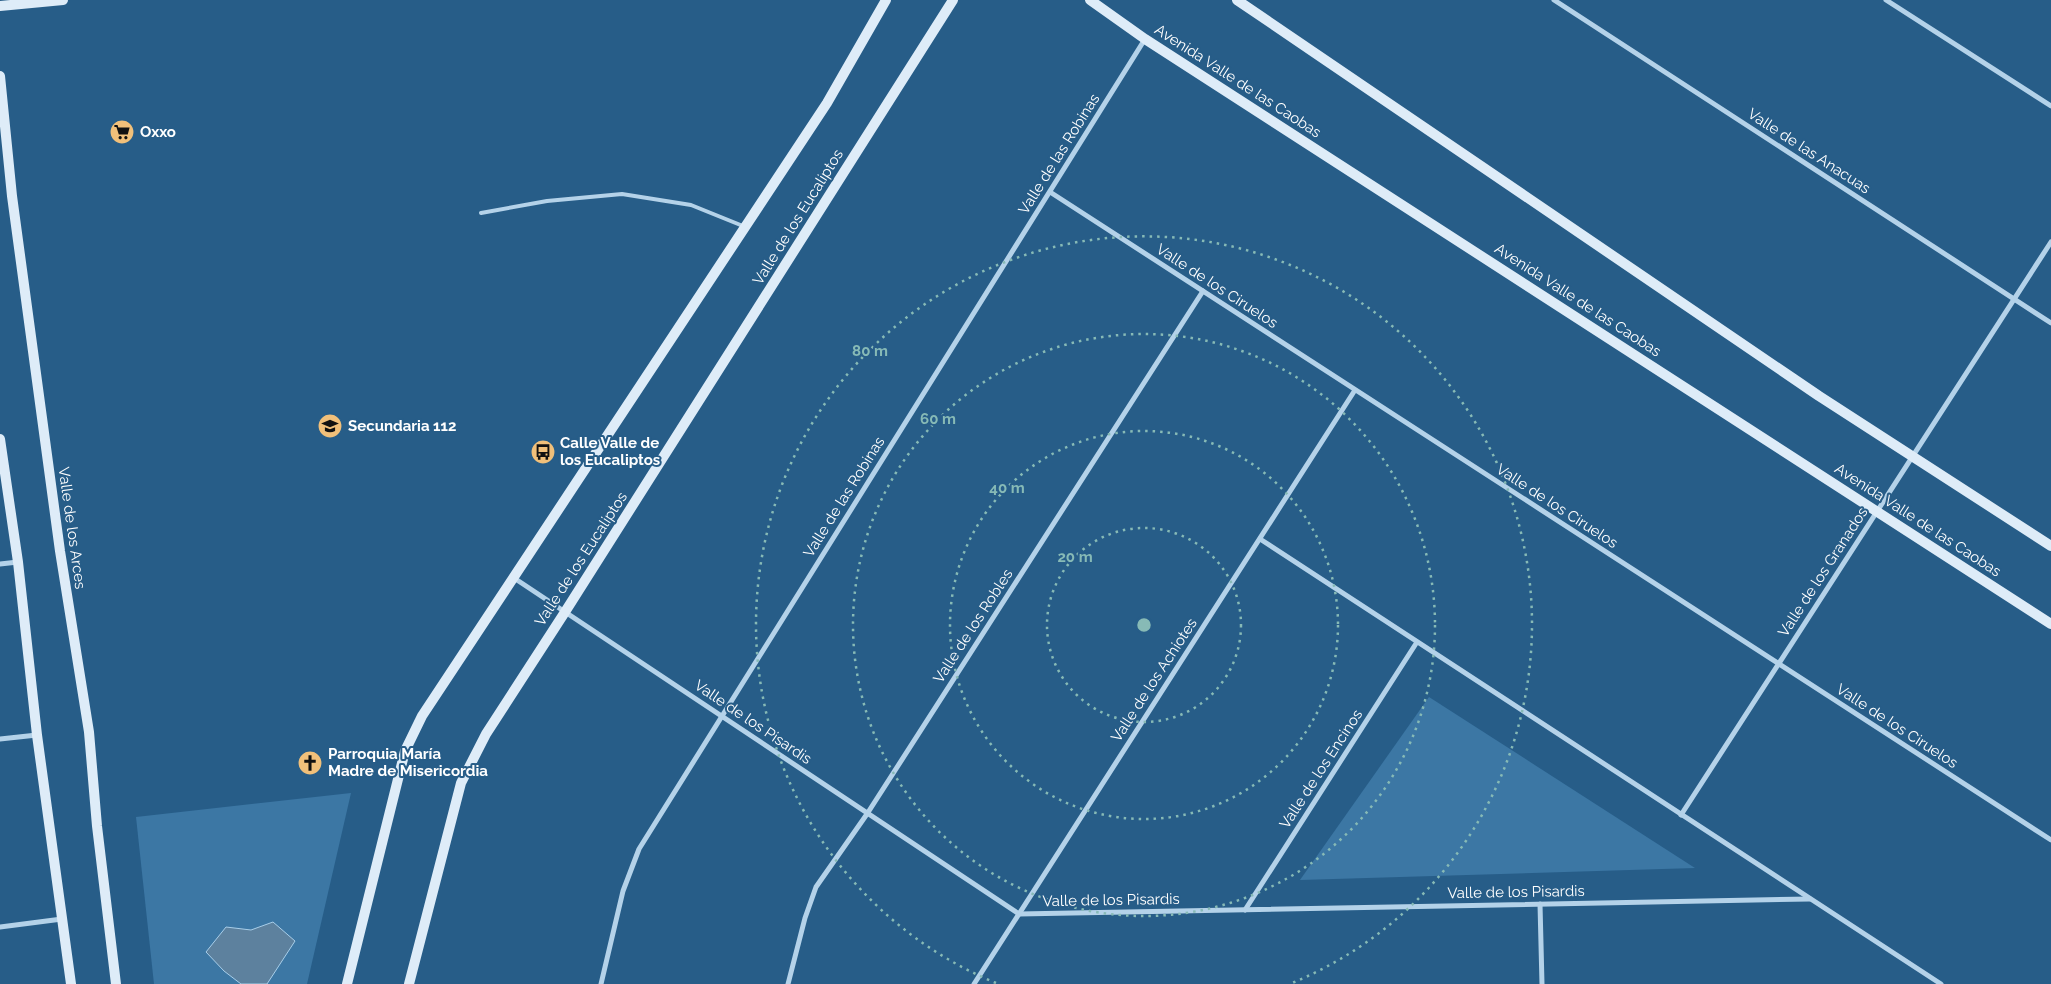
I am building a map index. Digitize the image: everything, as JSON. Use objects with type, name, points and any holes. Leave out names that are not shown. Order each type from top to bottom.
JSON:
[{"type":"street","points":[[0,6],[63,0]]},
{"type":"street","points":[[347,984],[405,751],[422,716],[827,103],[886,0]]},
{"type":"street","name":"Valle de los Eucaliptos","points":[[409,984],[461,784],[486,734],[953,0]]},
{"type":"street","name":"Avenida Valle de las Caobas","points":[[1090,0],[1145,39],[2051,624]]},
{"type":"street","points":[[1237,0],[1912,457],[2051,546]]},
{"type":"street","name":"Valle de las Anacuas","points":[[1554,0],[2051,324]]},
{"type":"street","points":[[1886,0],[2051,106]]},
{"type":"street","name":"Valle de las Robinas","points":[[601,984],[623,891],[639,849],[1145,39]]},
{"type":"street","name":"Valle de los Arces","points":[[0,76],[12,196],[60,551],[89,732],[97,826],[116,984]]},
{"type":"street","name":"Valle de los Ciruelos","points":[[1050,192],[2051,840]]},
{"type":"street","name":"Valle de los Granados","points":[[1682,815],[2051,242]]},
{"type":"street","name":"Valle de los Robles","points":[[788,984],[805,918],[816,887],[867,814],[1203,291]]},
{"type":"street","name":"Valle de los Achiotes","points":[[974,984],[1355,390]]},
{"type":"street","points":[[0,439],[18,562],[36,735],[71,984]]},
{"type":"street","points":[[1260,539],[1941,984]]},
{"type":"street","points":[[0,564],[18,562]]},
{"type":"street","name":"Valle de los Pisardis","points":[[513,577],[1019,914],[1810,899]]},
{"type":"street","name":"Valle de los Encinos","points":[[1245,910],[1418,642]]},
{"type":"street","points":[[0,739],[36,735]]},
{"type":"street","points":[[1540,904],[1542,984]]},
{"type":"street","points":[[0,927],[62,919]]},
{"type":"lane","points":[[482,213],[547,201],[622,194],[691,205],[746,226]]},
{"type":"shaded area","points":[[1429,697],[1695,868],[1300,880]]},
{"type":"shaded area","points":[[351,793],[307,984],[154,984],[136,817]]},
{"type":"shaded area","points":[[273,922],[295,941],[267,984],[241,984],[224,971],[206,952],[226,927],[251,930]]},
{"type":"place","name":"Oxxo","points":[[122,132]]},
{"type":"place","name":"Secundaria 112","points":[[330,426]]},
{"type":"place","name":"Calle Valle de los Eucaliptos","points":[[543,452]]},
{"type":"place","name":"Parroquia María Madre de Misericordia","points":[[310,763]]}]
